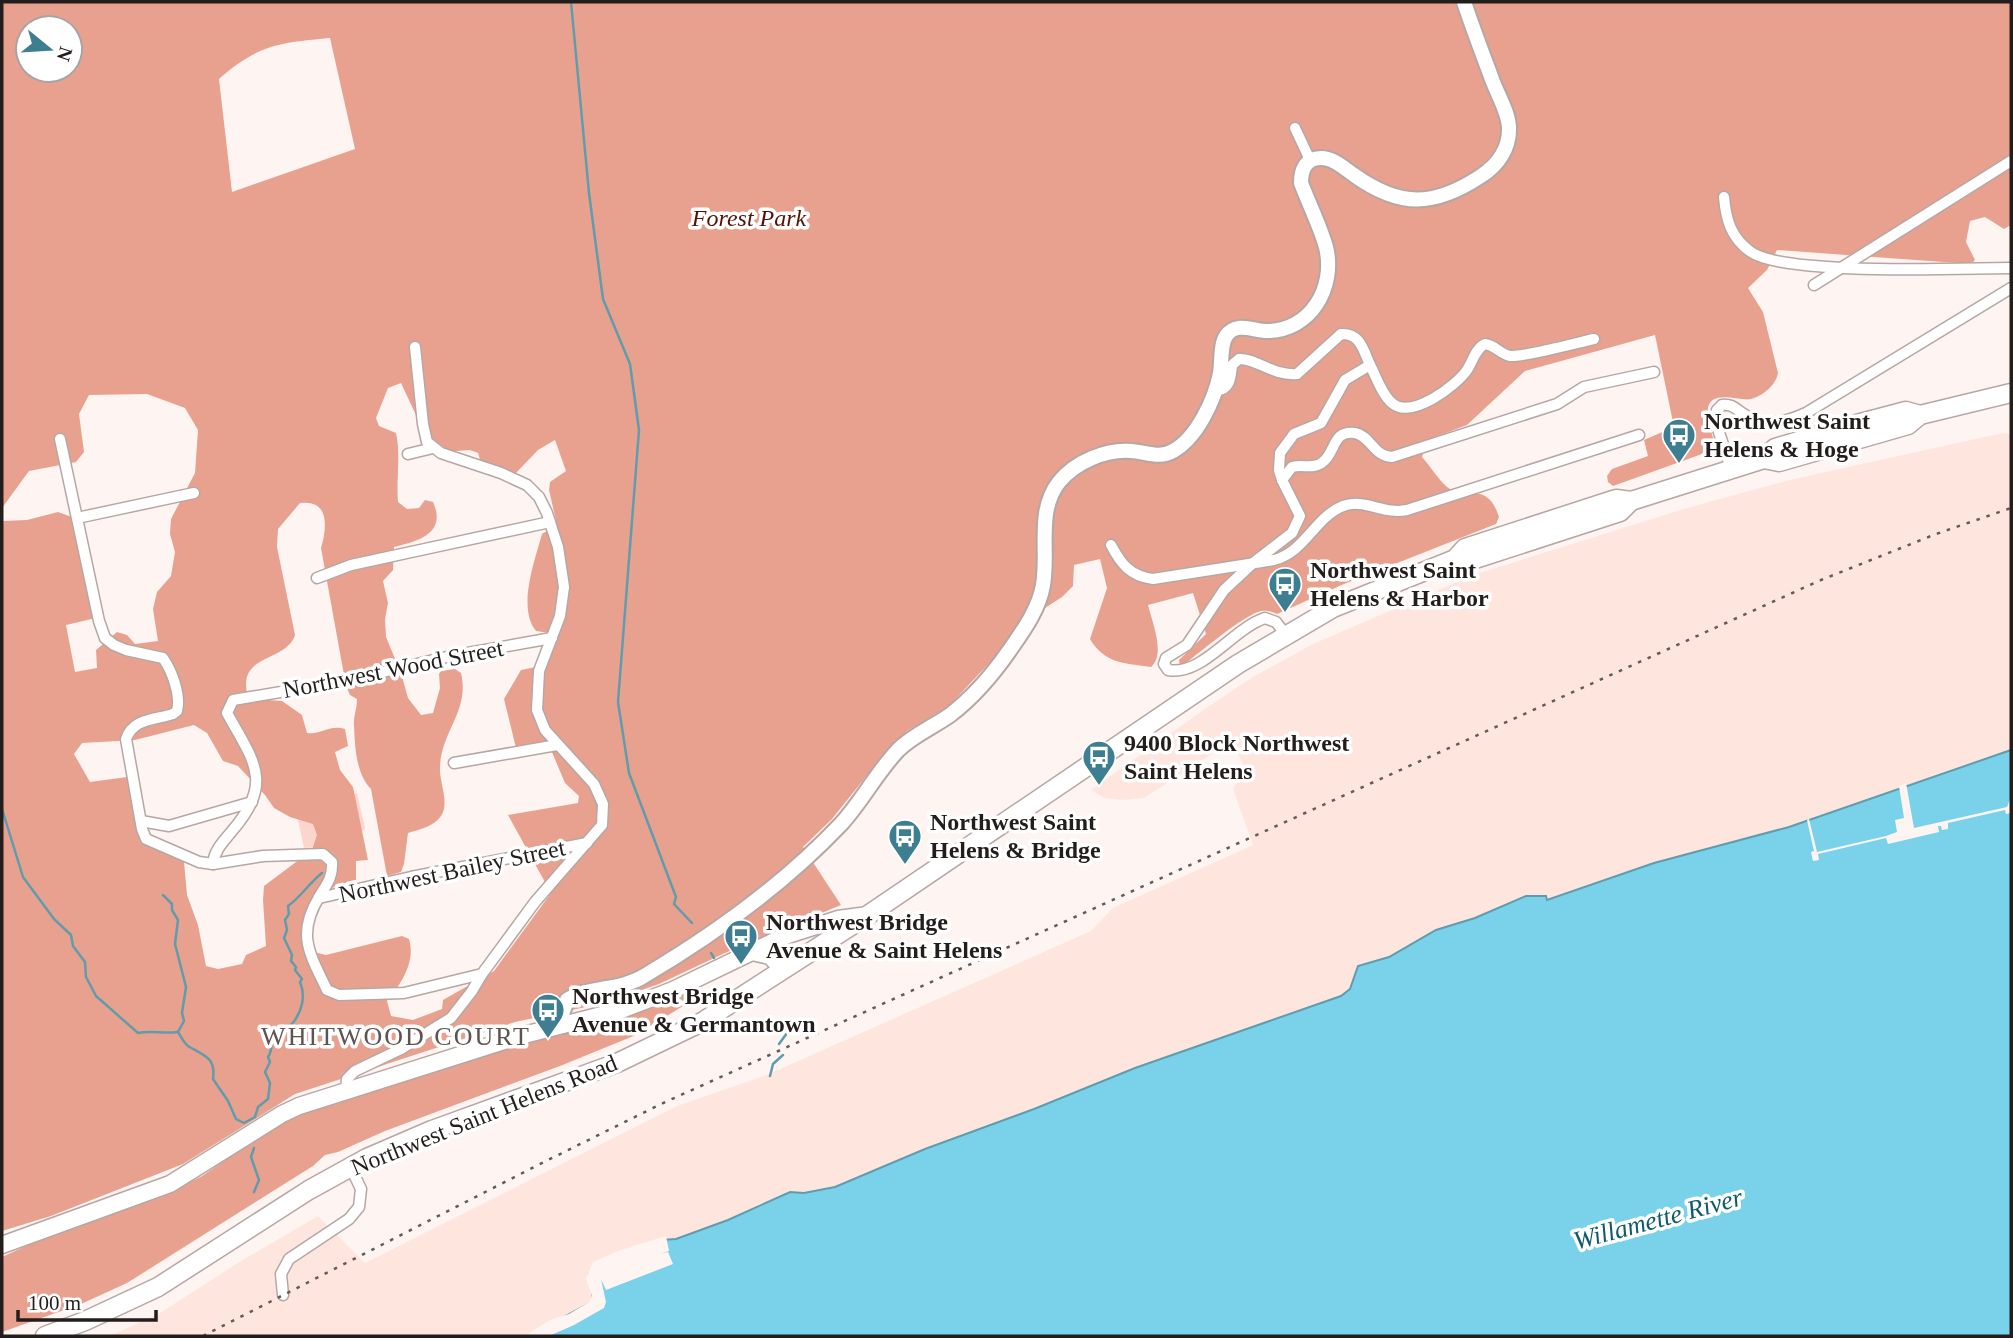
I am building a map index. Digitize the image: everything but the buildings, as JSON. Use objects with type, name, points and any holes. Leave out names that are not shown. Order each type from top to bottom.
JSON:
[{"type":"highway","name":"Northwest Saint Helens Road","points":[[45,1336],[85,1321],[158,1287],[309,1189],[351,1166],[432,1130],[618,1063],[702,1022],[868,915],[1178,704],[1333,608],[1455,559],[1465,548],[1616,499],[1631,501],[1764,459],[1775,448],[1906,411],[1920,415],[2011,393]]},
{"type":"main road","points":[[563,1026],[561,1017],[568,1000],[581,994],[617,988],[646,975],[750,905],[805,859],[842,823],[900,748],[950,715],[977,689],[1007,654],[1033,613],[1043,586],[1045,512],[1058,483],[1087,460],[1100,455],[1122,451],[1154,455],[1171,453],[1190,437],[1215,390],[1221,372],[1224,341],[1229,332],[1241,327],[1265,331],[1292,326],[1312,311],[1324,290],[1328,268],[1326,248],[1301,183],[1302,170],[1310,160],[1321,158],[1332,161],[1380,192],[1416,201],[1456,190],[1480,177],[1498,162],[1508,140],[1507,118],[1464,2]]},
{"type":"main road","points":[[4,1243],[161,1188],[299,1106],[520,1036],[643,1003],[785,936],[838,919],[868,915]]},
{"type":"main road","points":[[752,952],[770,956],[783,969]]},
{"type":"street","points":[[1295,128],[1310,160]]},
{"type":"street","points":[[1814,285],[2011,162]]},
{"type":"street","points":[[1724,197],[1726,217],[1733,234],[1753,254],[1779,262],[1839,268],[2011,268]]},
{"type":"street","points":[[1731,469],[1714,420],[1722,405],[1734,406],[1745,415],[1762,422],[1786,422],[1806,413],[2011,288]]},
{"type":"street","points":[[1215,390],[1226,387],[1231,381],[1232,365],[1236,360],[1242,358],[1272,371],[1297,374],[1341,334],[1357,338],[1391,403],[1398,407],[1412,406],[1443,394],[1457,383],[1468,369],[1478,348],[1485,344],[1493,345],[1502,353],[1517,355],[1594,339]]},
{"type":"street","points":[[346,1090],[347,1079],[355,1071],[401,1049],[451,1018],[535,902],[602,825],[603,804],[594,784],[557,746],[545,730],[537,710],[539,671],[560,616],[564,587],[558,547],[550,522],[539,497],[527,485],[501,473],[452,457],[427,442],[415,347]]},
{"type":"street","points":[[1286,635],[1276,622],[1265,618],[1237,633],[1202,661],[1187,669],[1177,671],[1165,667],[1166,659],[1191,641],[1224,590],[1292,533],[1300,520],[1300,511],[1282,480],[1278,464],[1283,446],[1294,434],[1321,423],[1345,380],[1370,365]]},
{"type":"street","points":[[1282,480],[1292,467],[1311,467],[1323,463],[1337,439],[1346,433],[1359,434],[1381,455],[1392,457],[1557,404],[1584,387],[1654,372]]},
{"type":"street","points":[[1111,545],[1126,569],[1138,576],[1153,579],[1280,558],[1292,553],[1327,517],[1343,506],[1360,504],[1391,512],[1407,510],[1639,435]]},
{"type":"street","points":[[60,439],[99,621],[105,638],[120,649],[163,658],[169,667],[178,700],[177,711],[173,714],[138,723],[128,734],[127,751],[146,839],[199,862],[212,864],[263,856],[323,853],[332,862],[333,876],[311,911],[306,929],[308,950],[327,990],[332,993],[404,993],[482,974]]},
{"type":"street","points":[[408,454],[433,448]]},
{"type":"street","points":[[78,518],[194,493]]},
{"type":"street","points":[[317,578],[351,565],[550,522]]},
{"type":"street","name":"Northwest Wood Street","points":[[253,803],[257,787],[256,771],[227,713],[233,700],[341,682],[451,656],[552,638]]},
{"type":"street","points":[[454,763],[557,746]]},
{"type":"street","points":[[141,821],[169,826],[253,803]]},
{"type":"street","points":[[212,864],[218,848],[253,803]]},
{"type":"street","name":"Northwest Bailey Street","points":[[318,898],[587,843]]},
{"type":"street","points":[[283,1295],[281,1273],[289,1259],[349,1219],[359,1207],[361,1189],[351,1166]]},
{"type":"shaded area","points":[[2003,433],[2011,434],[2011,750],[1789,827],[1724,846],[1730,869],[1765,837],[1770,837],[1771,841],[1765,841],[1731,874],[1681,887],[1682,892],[1687,891],[1689,898],[1681,901],[1677,888],[1659,893],[1663,906],[1620,919],[1616,908],[1595,914],[1597,926],[1589,927],[1591,915],[1561,924],[1564,935],[1556,938],[1554,932],[1559,930],[1558,925],[1498,908],[1436,930],[1389,957],[1358,966],[1350,989],[1341,996],[1135,1068],[984,1127],[1011,1154],[1028,1146],[1024,1135],[1026,1134],[1029,1140],[1042,1134],[1044,1139],[1033,1144],[1028,1151],[1054,1140],[1056,1145],[1050,1147],[1049,1144],[1032,1151],[1027,1157],[1026,1154],[985,1171],[986,1174],[980,1176],[979,1173],[947,1190],[945,1185],[995,1165],[995,1150],[977,1130],[835,1187],[804,1193],[790,1192],[728,1220],[676,1239],[661,1240],[619,1254],[596,1264],[589,1274],[593,1298],[590,1303],[529,1336],[110,1336],[160,1313],[318,1216],[365,1263],[677,1106],[769,1074],[1091,931],[1113,908],[1253,845],[1233,789],[1245,768],[1232,741],[1144,798],[1104,798],[1091,790],[1253,677],[1313,644],[1473,575],[1687,508],[1789,480]],"holes":[[[1719,847],[1726,871],[1658,890],[1651,865]],[[1639,869],[1645,893],[1555,923],[1503,906],[1526,896],[1545,896],[1546,901]]]},
{"type":"shaded area","points":[[357,793],[365,828],[345,842],[304,848],[295,806]]},
{"type":"green space","name":"Forest Park","points":[[2,2],[2011,2],[2011,225],[2004,229],[1985,217],[1970,221],[1966,242],[1975,260],[1971,264],[1777,250],[1767,270],[1748,288],[1763,312],[1777,377],[1764,393],[1756,398],[1724,397],[1711,401],[1708,416],[1716,449],[1613,486],[1608,482],[1607,476],[1612,469],[1648,456],[1644,440],[1674,427],[1655,335],[1525,371],[1467,425],[1427,440],[1422,457],[1437,476],[1454,491],[1476,493],[1488,498],[1499,517],[1496,524],[1344,584],[1277,614],[1263,611],[1253,614],[1183,665],[1180,666],[1179,660],[1206,634],[1193,593],[1148,605],[1158,646],[1155,661],[1151,667],[1124,663],[1109,658],[1090,639],[1107,588],[1100,559],[1074,565],[1073,586],[1062,597],[1017,626],[993,659],[949,706],[907,731],[888,749],[832,819],[803,847],[841,905],[725,953],[659,984],[605,1003],[515,1022],[295,1094],[183,1164],[51,1216],[2,1231],[2,521],[27,520],[58,512],[72,517],[87,538],[96,618],[66,625],[75,672],[97,668],[96,650],[117,632],[127,635],[135,644],[158,641],[153,609],[157,592],[171,576],[175,552],[170,534],[171,519],[195,473],[198,430],[185,408],[147,394],[89,395],[79,414],[84,452],[76,462],[29,471],[2,508]],"holes":[[[330,38],[355,149],[232,192],[219,79],[233,67],[270,47]],[[401,383],[422,428],[443,452],[470,450],[478,453],[483,470],[495,476],[515,474],[538,450],[555,440],[566,471],[550,482],[549,490],[557,525],[542,534],[529,584],[528,610],[536,631],[556,634],[556,643],[546,665],[521,670],[504,699],[516,748],[549,745],[565,783],[579,796],[578,803],[508,815],[551,893],[494,971],[443,1000],[442,1009],[413,1020],[391,1016],[387,1001],[402,980],[409,964],[409,939],[402,936],[326,955],[314,952],[309,930],[313,915],[332,888],[356,880],[356,861],[368,860],[353,787],[340,770],[335,752],[348,746],[345,729],[307,733],[302,715],[282,701],[250,703],[246,687],[248,675],[254,667],[282,651],[295,635],[277,547],[278,529],[300,503],[310,503],[317,506],[324,516],[321,548],[346,686],[350,695],[357,699],[354,723],[357,760],[362,776],[371,789],[387,876],[401,872],[408,833],[435,822],[444,811],[440,767],[445,742],[459,710],[463,686],[461,673],[455,669],[441,671],[440,688],[433,713],[421,715],[408,698],[386,637],[388,603],[383,581],[393,570],[394,547],[413,542],[428,534],[436,521],[433,502],[425,500],[419,508],[407,509],[398,502],[396,433],[379,426],[376,418],[388,388]],[[194,725],[207,733],[223,761],[238,766],[274,808],[290,817],[313,824],[317,835],[312,850],[264,886],[266,946],[246,955],[242,964],[218,969],[206,966],[198,925],[187,895],[184,862],[150,847],[140,839],[127,777],[90,782],[74,754],[82,743],[135,740]]]},
{"type":"green space","points":[[696,989],[696,998],[636,1035],[325,1155],[313,1166],[127,1283],[81,1304],[2,1332],[2,1257],[39,1240],[167,1194],[202,1176],[282,1121],[309,1109],[520,1039],[663,1004]]},
{"type":"water","name":"Willamette River","points":[[2011,750],[2011,1336],[529,1336],[590,1303],[593,1298],[589,1274],[661,1240],[676,1239],[728,1220],[790,1192],[804,1193],[835,1187],[925,1149],[1135,1068],[1341,996],[1350,989],[1358,966],[1389,957],[1436,930],[1475,918],[1526,896],[1546,896],[1547,900],[1654,863],[1789,827]]},
{"type":"pier","points":[[1906,783],[1914,828],[2007,807],[2011,797],[2011,813],[2006,814],[2005,810],[1948,823],[1948,829],[1942,830],[1941,826],[1938,826],[1939,832],[1888,844],[1886,838],[1818,854],[1819,860],[1813,861],[1811,852],[1814,851],[1807,820],[1809,819],[1817,852],[1897,832],[1895,820],[1904,818],[1899,786]]},
{"type":"pier","points":[[666,1236],[669,1251],[660,1254],[668,1252],[673,1264],[606,1290],[601,1279],[606,1302],[604,1308],[549,1336],[525,1336],[550,1320],[569,1314],[589,1302],[592,1296],[586,1279],[593,1262]]},
{"type":"waterway","points":[[571,2],[589,193],[603,299],[630,364],[639,430],[618,702],[629,773],[676,897],[674,904],[692,923]]},
{"type":"waterway","points":[[2,809],[23,877],[54,919],[71,935],[73,946],[85,962],[86,977],[96,996],[138,1033],[177,1032]]},
{"type":"waterway","points":[[178,1032],[187,1045],[211,1062],[213,1079],[236,1119],[244,1123],[255,1117],[258,1107],[268,1099],[270,1083],[265,1072],[270,1062],[268,1057],[273,1038],[292,1024],[302,1004],[302,979],[291,961],[292,955],[284,938],[288,906],[322,873]]},
{"type":"waterway","points":[[163,895],[172,904],[172,910],[178,920],[175,944],[186,987],[182,1013],[184,1021],[178,1032]]},
{"type":"waterway","points":[[711,953],[714,958]]},
{"type":"waterway","points":[[779,1044],[790,1029]]},
{"type":"waterway","points":[[770,1076],[773,1064],[783,1055]]},
{"type":"waterway","points":[[254,1148],[251,1157],[259,1180],[254,1192]]},
{"type":"railway","points":[[203,1336],[661,1104],[1821,580],[1936,534],[2011,508]]},
{"type":"place","name":"Northwest Saint Helens & Hoge","points":[[1679,465]]},
{"type":"place","name":"Northwest Saint Helens & Harbor","points":[[1285,614]]},
{"type":"place","name":"9400 Block Northwest Saint Helens","points":[[1099,787]]},
{"type":"place","name":"Northwest Saint Helens & Bridge","points":[[905,866]]},
{"type":"place","name":"Northwest Bridge Avenue & Saint Helens","points":[[741,966]]},
{"type":"place","name":"Northwest Bridge Avenue & Germantown","points":[[548,1040]]},
{"type":"district","name":"WHITWOOD COURT","points":[[396,1036]]}]
